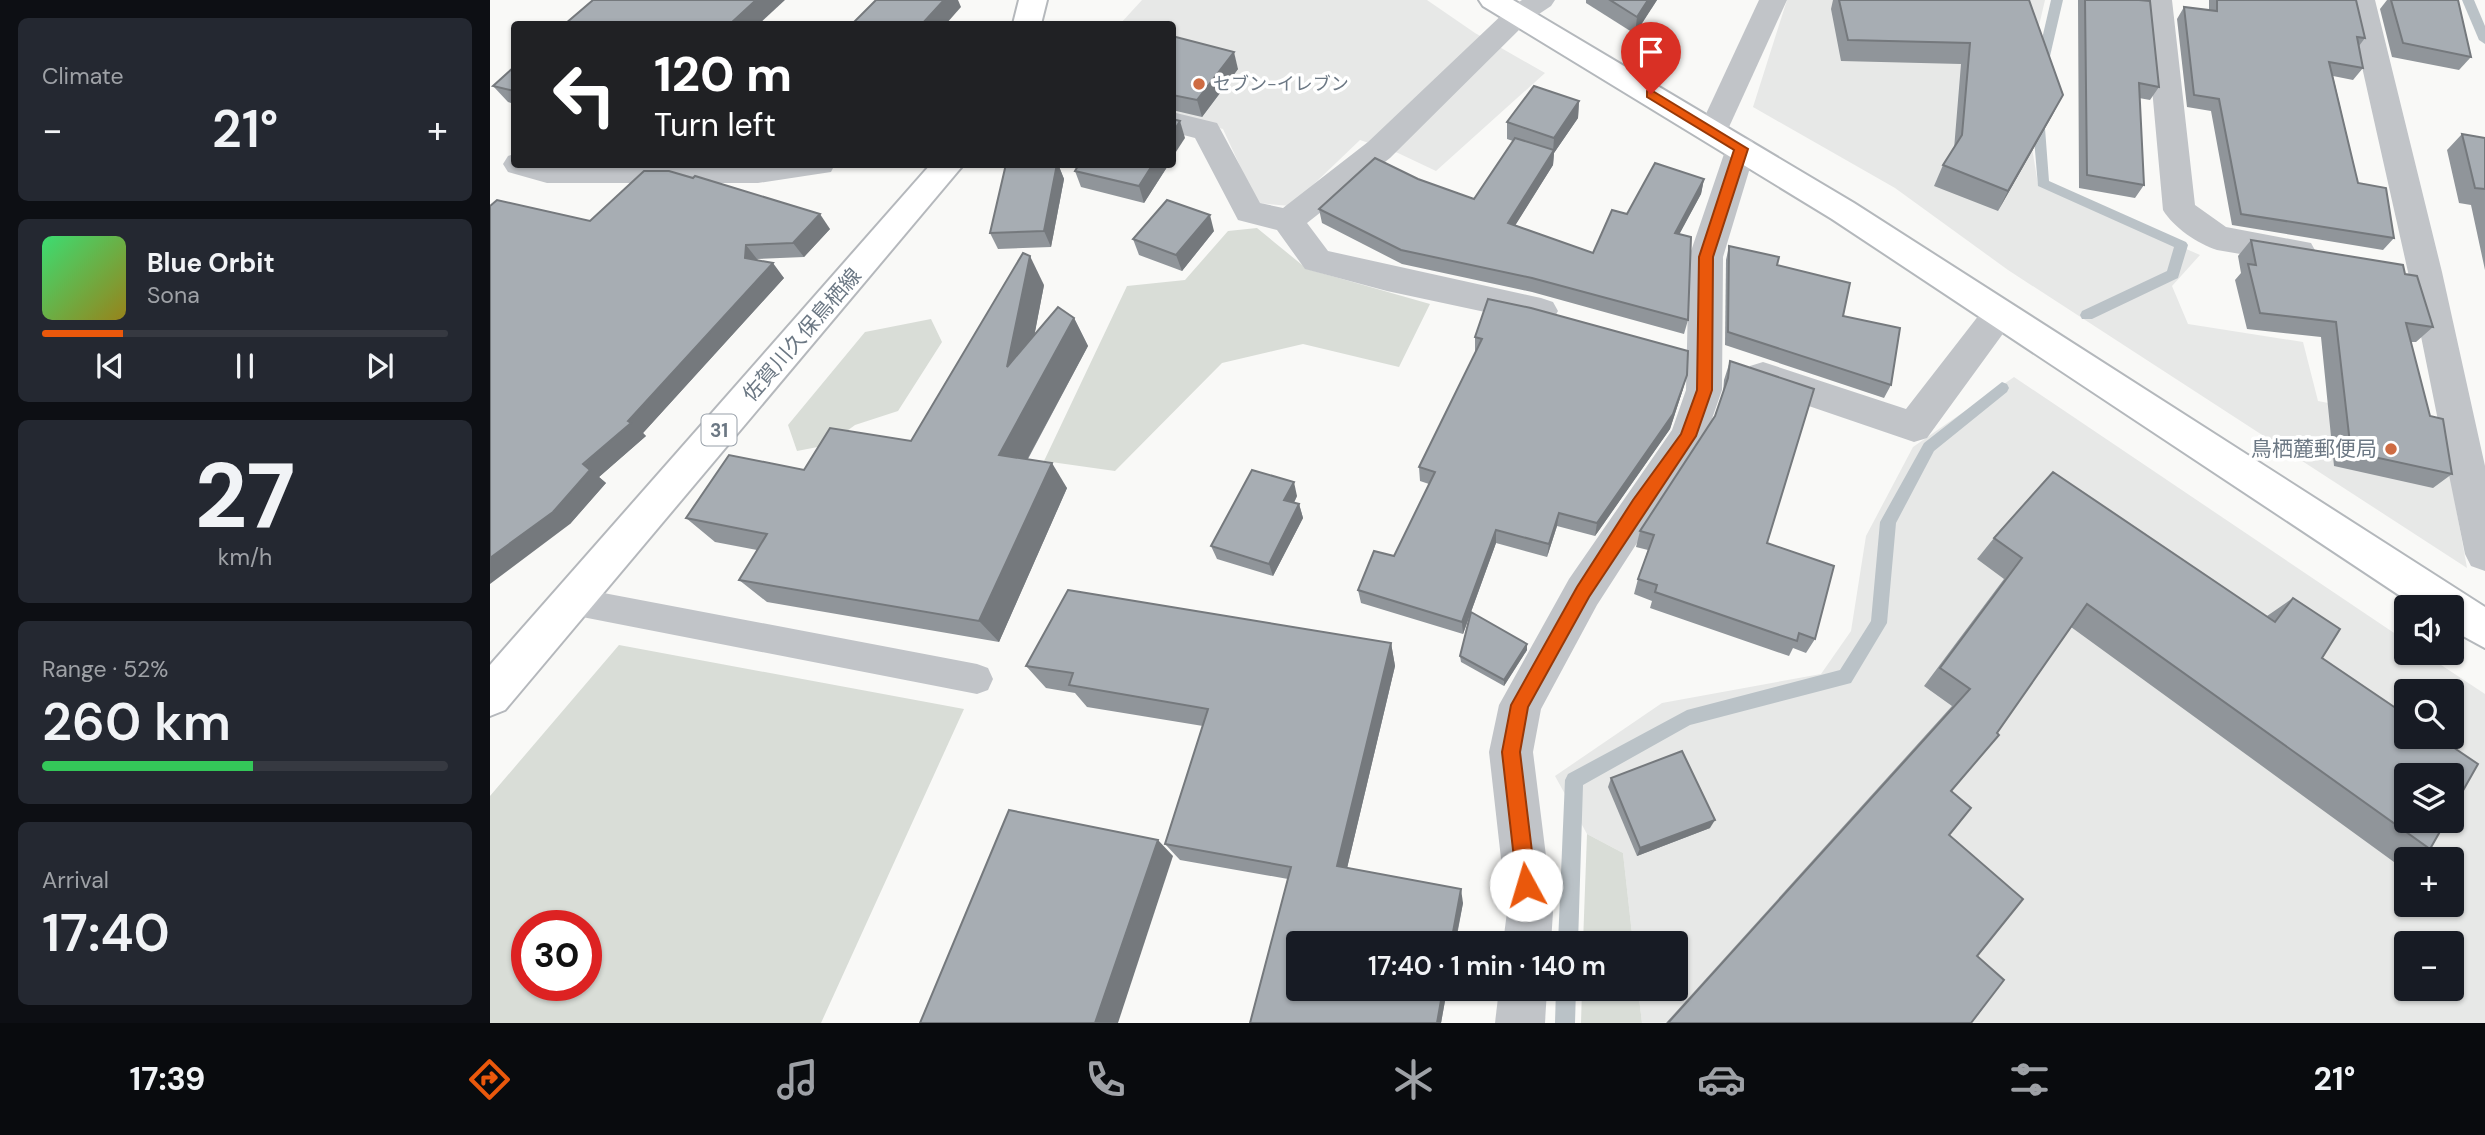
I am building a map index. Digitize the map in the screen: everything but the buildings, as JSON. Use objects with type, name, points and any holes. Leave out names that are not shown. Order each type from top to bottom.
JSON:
[{"type":"street","points":[[1028,21],[1033,0]]},
{"type":"street","points":[[1528,931],[1530,912],[1511,752],[1520,705],[1590,581],[1688,436],[1704,390],[1690,352],[1727,140],[1773,0]]},
{"type":"street","points":[[2158,0],[2179,210],[2217,238],[2334,257]]},
{"type":"street","points":[[2361,0],[2412,270],[2485,554]]},
{"type":"street","points":[[1288,221],[1379,150],[1517,5],[1843,211],[1998,315],[2431,595]]},
{"type":"street","points":[[1176,123],[1206,130],[1249,212],[1288,221],[1317,260],[1571,319]]},
{"type":"street","points":[[531,168],[547,172],[758,172],[789,168]]},
{"type":"street","name":"佐賀川久保鳥栖線","points":[[490,696],[946,168]]},
{"type":"street","points":[[1690,352],[1914,427],[1998,315]]},
{"type":"street","points":[[2464,616],[2485,629]]},
{"type":"street","points":[[1520,1023],[1522,1001]]},
{"type":"lane","points":[[572,601],[977,678]]},
{"type":"shaded area","points":[[1142,0],[1427,0],[1475,33],[1545,73],[1436,171],[1398,153],[1360,140],[1291,206],[1257,203],[1223,129],[1176,117],[1176,21],[1123,21]]},
{"type":"shaded area","points":[[1787,0],[2045,0],[2023,94],[2038,184],[2200,255],[2172,286],[2188,324],[2303,342],[2318,401],[2441,425],[2467,568],[2008,270],[1895,188],[1753,107]]},
{"type":"shaded area","points":[[1257,228],[1307,269],[1430,304],[1399,367],[1303,344],[1222,363],[1115,471],[1044,461],[1127,286],[1185,280],[1228,231]]},
{"type":"shaded area","points":[[931,319],[942,342],[898,411],[855,425],[828,445],[797,451],[788,425],[865,332]]},
{"type":"shaded area","points":[[2014,377],[2394,633],[2394,665],[2441,665],[2462,679],[2394,679],[2394,749],[2464,749],[2464,680],[2485,694],[2485,1023],[1642,1023],[1639,1001],[1688,1001],[1688,931],[1632,931],[1623,853],[1587,834],[1555,776],[1662,703],[1821,674],[1851,631],[1866,536],[1913,447]]},
{"type":"shaded area","points":[[619,645],[964,709],[821,1023],[490,1023],[490,796]]},
{"type":"shaded area","points":[[1587,834],[1623,853],[1632,931],[1583,931]]},
{"type":"shaded area","points":[[1582,1001],[1639,1001],[1642,1023],[1581,1023]]},
{"type":"waterway","points":[[2041,69],[2057,0]]},
{"type":"waterway","points":[[2468,0],[2485,40]]},
{"type":"waterway","points":[[2038,115],[2043,183],[2181,245],[2173,274],[2087,315]]},
{"type":"waterway","points":[[1568,931],[1574,780],[1687,718],[1845,677],[1879,623],[1888,522],[1929,447],[2002,388]]},
{"type":"waterway","points":[[1565,1023],[1566,1001]]},
{"type":"place","name":"セブン-イレブン","points":[[1199,84]]},
{"type":"place","name":"鳥栖麓郵便局","points":[[2391,449]]},
{"type":"route","points":[[1526,885],[1511,752],[1520,705],[1583,592],[1639,505],[1688,436],[1704,390],[1706,257],[1741,149],[1651,94]]}]
